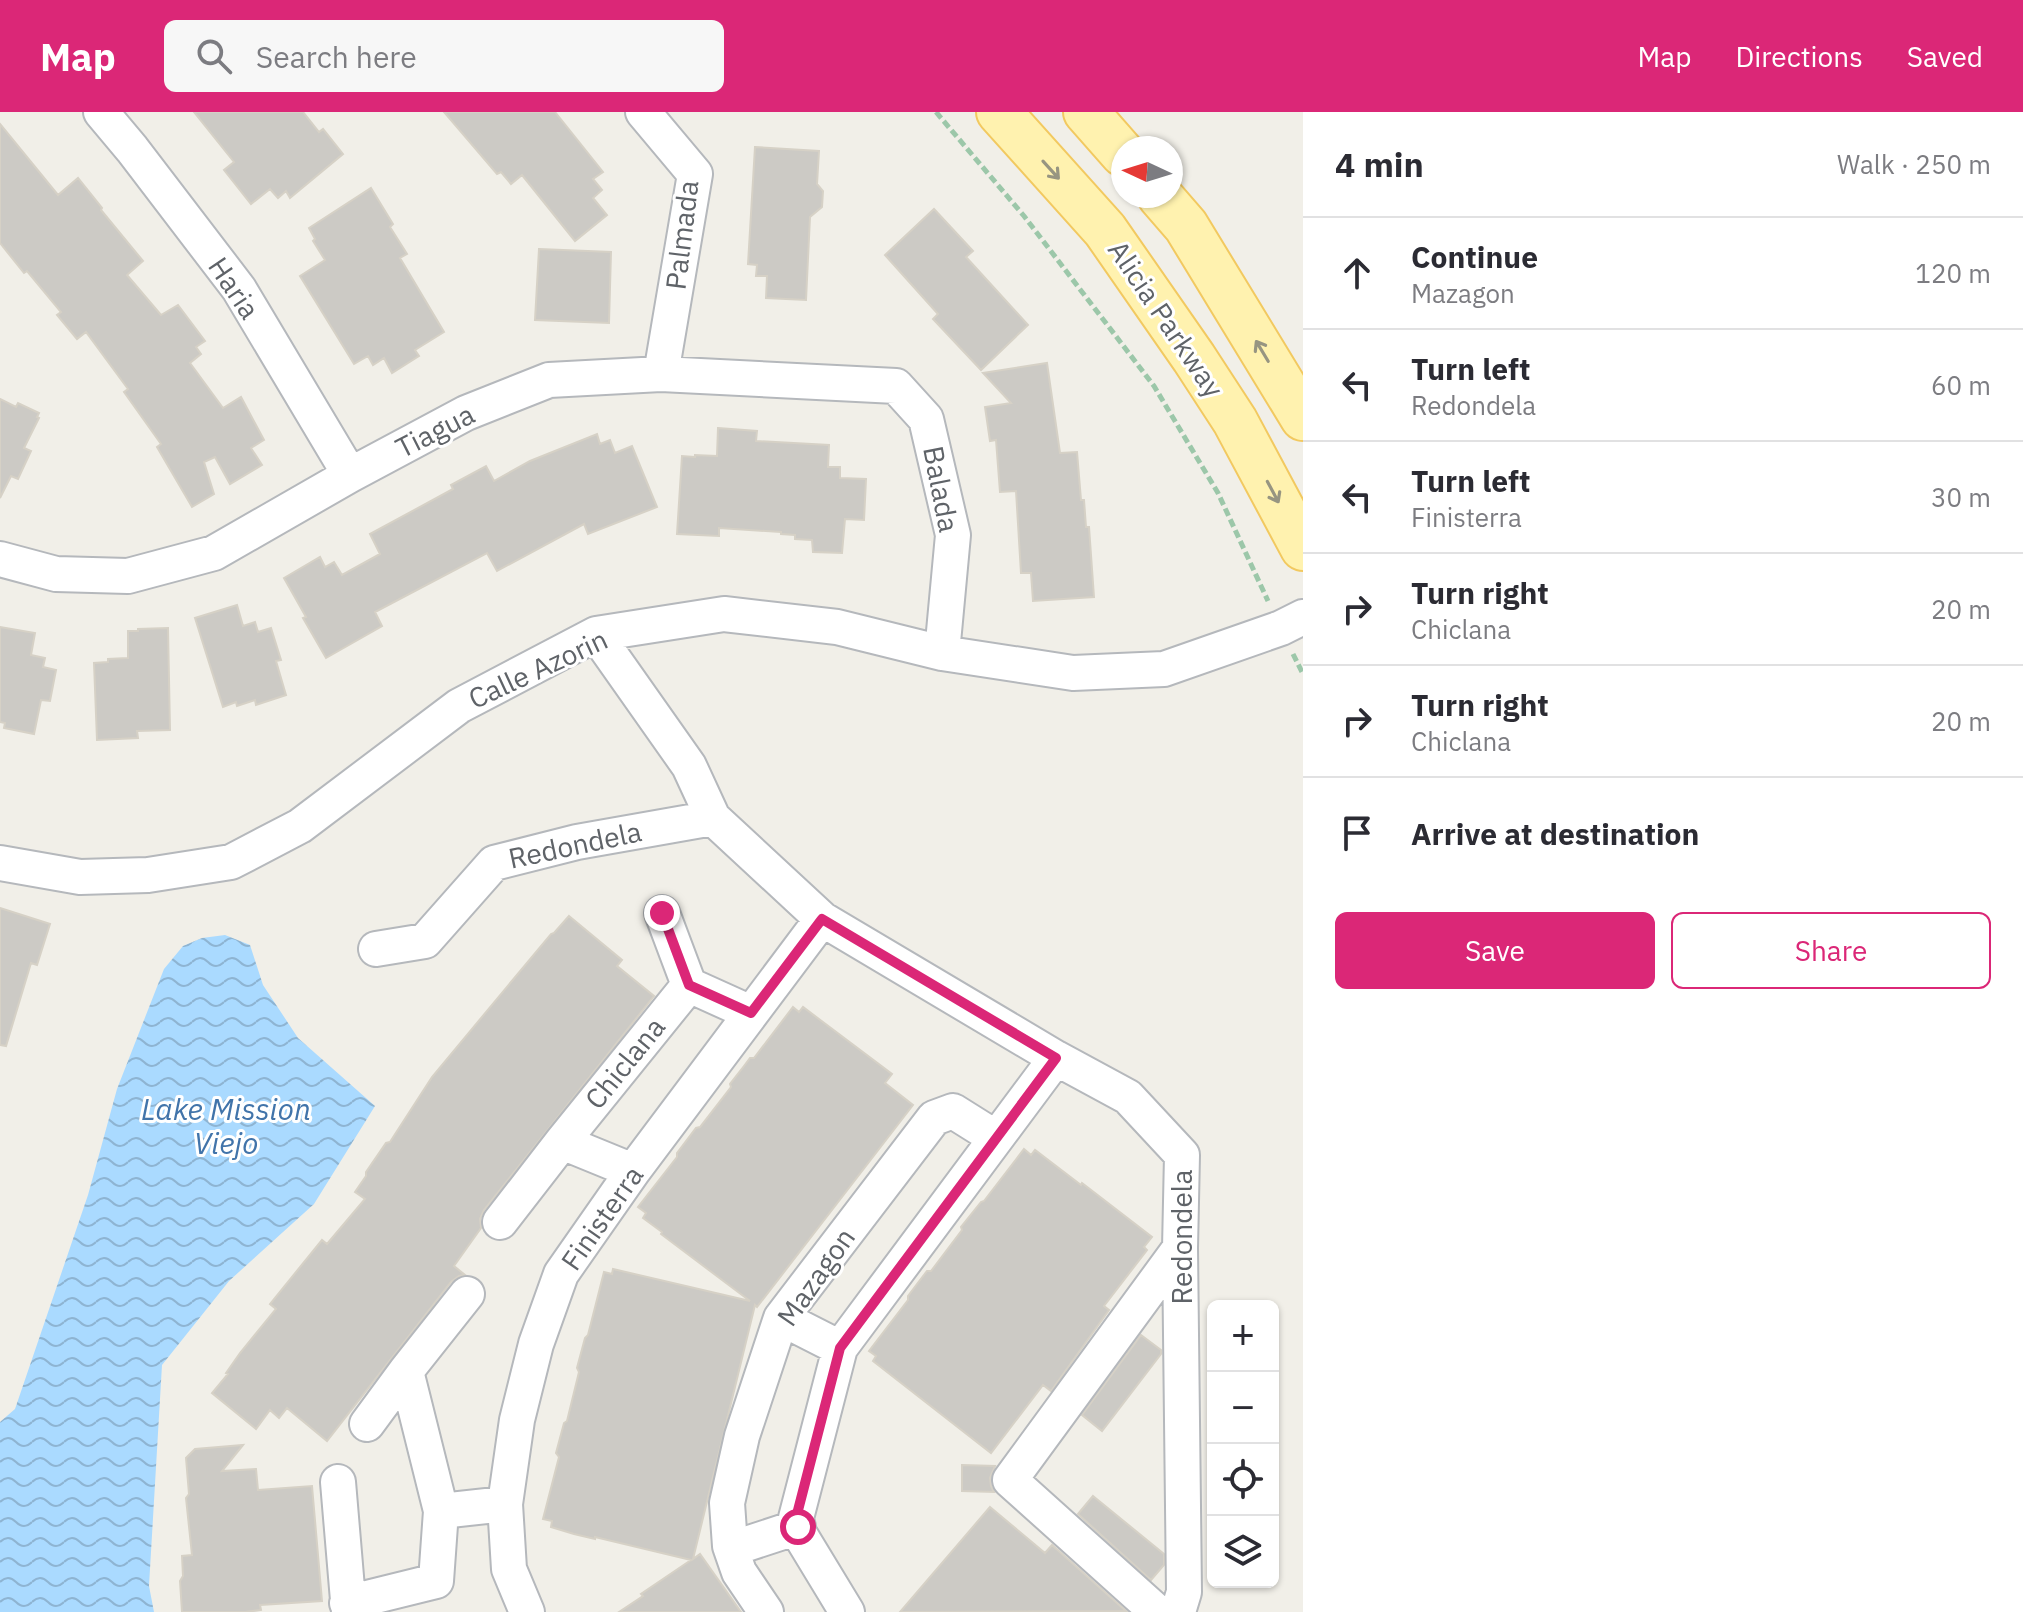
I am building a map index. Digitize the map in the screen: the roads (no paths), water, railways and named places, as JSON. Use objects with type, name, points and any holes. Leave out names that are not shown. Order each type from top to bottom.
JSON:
[{"type":"main road","name":"Alicia Parkway","points":[[999,112],[1105,230],[1235,421],[1303,548]]},
{"type":"main road","points":[[1086,112],[1111,140]]},
{"type":"main road","points":[[1170,208],[1186,226],[1303,418]]},
{"type":"street","name":"Haria","points":[[101,112],[239,289],[350,475]]},
{"type":"street","name":"Palmada","points":[[643,112],[695,174],[661,374]]},
{"type":"street","name":"Tiagua","points":[[0,559],[56,574],[128,576],[214,553],[466,413],[549,380],[661,374],[896,386]]},
{"type":"street","name":"Balada","points":[[896,386],[926,419],[953,535],[942,653]]},
{"type":"street","name":"Calle Azorin","points":[[0,863],[80,877],[148,875],[231,862],[300,826],[459,706],[596,634],[724,614],[837,627],[942,653],[1073,673],[1164,669],[1292,622]]},
{"type":"street","name":"Redondela","points":[[596,634],[689,766],[713,818],[822,919],[1056,1058],[1128,1097],[1182,1155],[1180,1248],[1184,1592],[1178,1612]]},
{"type":"street","name":"Redondela","points":[[376,949],[425,941],[494,863],[577,842],[713,818]]},
{"type":"street","points":[[662,913],[689,985],[751,1013]]},
{"type":"street","name":"Finisterra","points":[[527,1612],[509,1569],[505,1504],[517,1420],[536,1344],[561,1274],[633,1171],[822,919]]},
{"type":"street","name":"Chiclana","points":[[500,1222],[689,985]]},
{"type":"street","points":[[847,1612],[799,1533],[796,1518],[840,1348],[1056,1058]]},
{"type":"street","name":"Mazagon","points":[[766,1612],[739,1572],[731,1549],[727,1503],[742,1436],[781,1318],[934,1118],[953,1111],[996,1138]]},
{"type":"street","name":"Chiclana","points":[[562,1142],[633,1171]]},
{"type":"street","points":[[1157,1612],[1010,1480],[1180,1248]]},
{"type":"street","points":[[367,1424],[467,1294]]},
{"type":"street","points":[[781,1318],[840,1348]]},
{"type":"street","points":[[338,1482],[348,1607],[436,1581],[441,1511],[406,1371]]},
{"type":"street","points":[[441,1511],[505,1504]]},
{"type":"street","points":[[731,1549],[798,1527]]},
{"type":"water","name":"Lake Mission Viejo","points":[[225,935],[250,945],[263,985],[298,1038],[375,1106],[314,1204],[229,1281],[162,1365],[149,1586],[154,1612],[0,1612],[0,1422],[15,1409],[88,1195],[117,1089],[164,969],[183,946],[202,938]]}]
